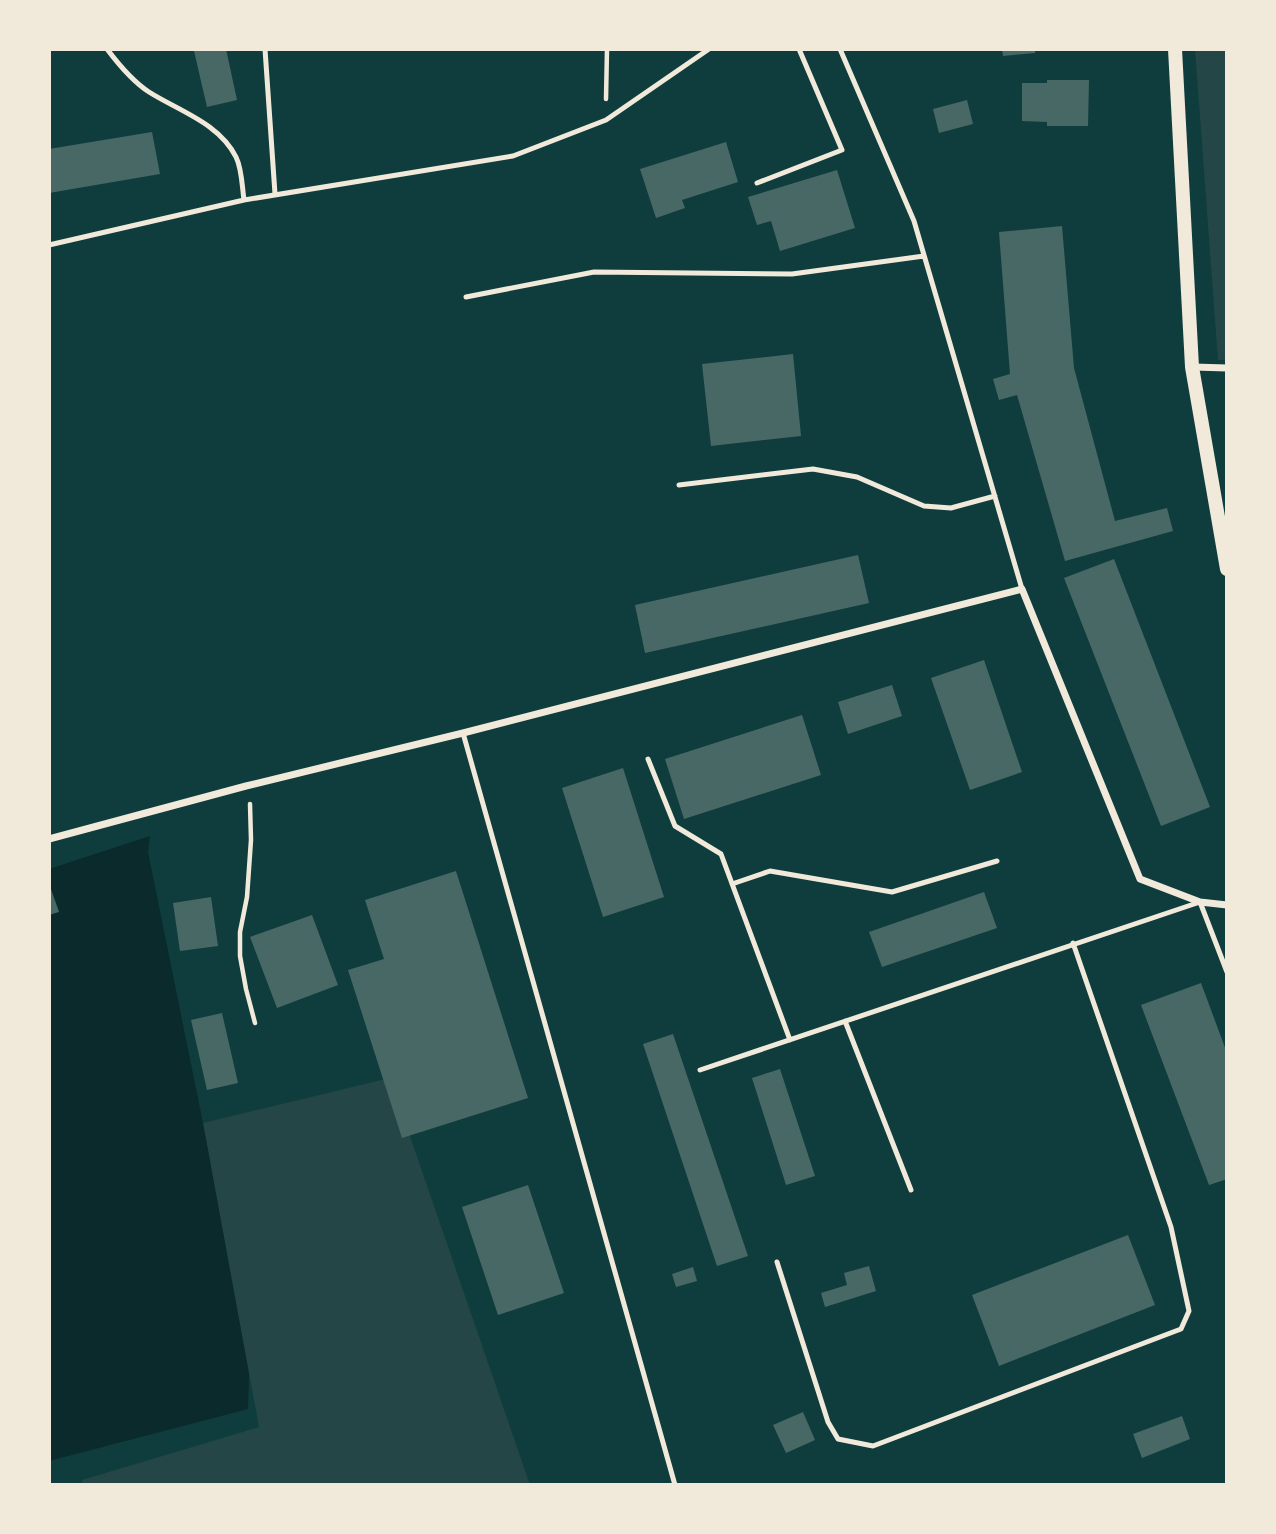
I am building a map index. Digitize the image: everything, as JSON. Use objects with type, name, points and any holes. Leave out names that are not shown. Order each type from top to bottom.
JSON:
[{"type":"main road","points":[[1175,49],[1192,367],[1227,569]]},
{"type":"street","points":[[1192,367],[1227,368]]},
{"type":"street","points":[[49,839],[246,786],[1021,589],[1140,879],[1200,902],[1227,905]]},
{"type":"lane","points":[[107,49],[122,68],[146,90],[210,127],[227,143],[237,160],[244,200]]},
{"type":"lane","points":[[265,49],[275,194]]},
{"type":"lane","points":[[49,244],[275,194],[513,156],[606,120],[709,49]]},
{"type":"lane","points":[[757,183],[842,150],[799,49]]},
{"type":"lane","points":[[840,49],[915,222],[1021,589]]},
{"type":"lane","points":[[467,297],[594,272],[792,274],[924,256]]},
{"type":"lane","points":[[679,485],[813,469],[857,477],[924,506],[951,508],[995,496]]},
{"type":"lane","points":[[463,733],[675,1485]]},
{"type":"lane","points":[[648,759],[675,827],[721,854],[790,1040]]},
{"type":"lane","points":[[732,884],[770,871],[891,892],[997,861]]},
{"type":"lane","points":[[700,1070],[1200,902],[1227,972]]},
{"type":"lane","points":[[776,1262],[828,1422],[838,1440],[873,1446],[1181,1329],[1189,1311],[1171,1227],[1073,943]]},
{"type":"lane","points":[[845,1021],[911,1190]]},
{"type":"path","points":[[606,120],[607,49]]},
{"type":"path","points":[[246,786],[251,811],[251,840],[247,897],[240,932],[240,956],[255,1023]]},
{"type":"shaded area","points":[[1195,49],[1227,49],[1227,360],[1218,360]]},
{"type":"shaded area","points":[[150,836],[148,852],[203,1123],[249,1374],[248,1409],[49,1461],[49,915],[59,911],[49,882],[49,869]]},
{"type":"shaded area","points":[[390,1078],[530,1485],[83,1485],[82,1480],[259,1427],[203,1123]]},
{"type":"building","points":[[226,49],[237,100],[207,107],[194,51]]},
{"type":"building","points":[[1002,49],[1035,49],[1035,53],[1003,56]]},
{"type":"building","points":[[1047,80],[1089,80],[1088,126],[1047,126],[1047,122],[1022,121],[1022,83],[1047,83]]},
{"type":"building","points":[[967,100],[973,124],[939,133],[933,109]]},
{"type":"building","points":[[152,132],[160,174],[49,193],[49,149]]},
{"type":"building","points":[[726,142],[738,182],[682,200],[685,208],[656,218],[640,169]]},
{"type":"building","points":[[837,170],[855,228],[780,251],[771,221],[757,225],[748,197]]},
{"type":"building","points":[[1062,226],[1074,368],[1115,521],[1167,508],[1173,531],[1065,561],[1017,395],[999,400],[993,379],[1010,374],[999,232]]},
{"type":"building","points":[[793,354],[801,436],[711,446],[702,364]]},
{"type":"building","points":[[858,555],[869,603],[645,653],[635,605]]},
{"type":"building","points":[[1114,559],[1210,807],[1161,826],[1064,578]]},
{"type":"building","points":[[984,660],[1022,772],[970,790],[931,678]]},
{"type":"building","points":[[892,685],[902,716],[848,734],[838,702]]},
{"type":"building","points":[[802,715],[821,775],[684,819],[665,759]]},
{"type":"building","points":[[623,768],[664,897],[603,917],[562,788]]},
{"type":"building","points":[[456,871],[528,1098],[402,1138],[348,970],[384,959],[365,900]]},
{"type":"building","points":[[49,884],[59,912],[49,915]]},
{"type":"building","points":[[984,892],[997,928],[882,967],[869,932]]},
{"type":"building","points":[[211,897],[218,946],[180,951],[173,903]]},
{"type":"building","points":[[312,915],[338,985],[277,1008],[250,937]]},
{"type":"building","points":[[1201,983],[1227,1053],[1227,1179],[1209,1185],[1141,1005]]},
{"type":"building","points":[[222,1013],[238,1083],[207,1090],[191,1020]]},
{"type":"building","points":[[673,1034],[748,1256],[717,1266],[643,1044]]},
{"type":"building","points":[[780,1069],[815,1176],[786,1185],[752,1078]]},
{"type":"building","points":[[528,1185],[564,1293],[498,1315],[462,1207]]},
{"type":"building","points":[[1128,1235],[1155,1305],[999,1366],[972,1295]]},
{"type":"building","points":[[869,1266],[876,1291],[825,1307],[821,1293],[847,1285],[844,1273]]},
{"type":"building","points":[[693,1267],[697,1281],[676,1287],[672,1274]]},
{"type":"building","points":[[803,1412],[815,1440],[786,1453],[773,1425]]},
{"type":"building","points":[[1182,1416],[1190,1439],[1142,1458],[1133,1434]]}]
